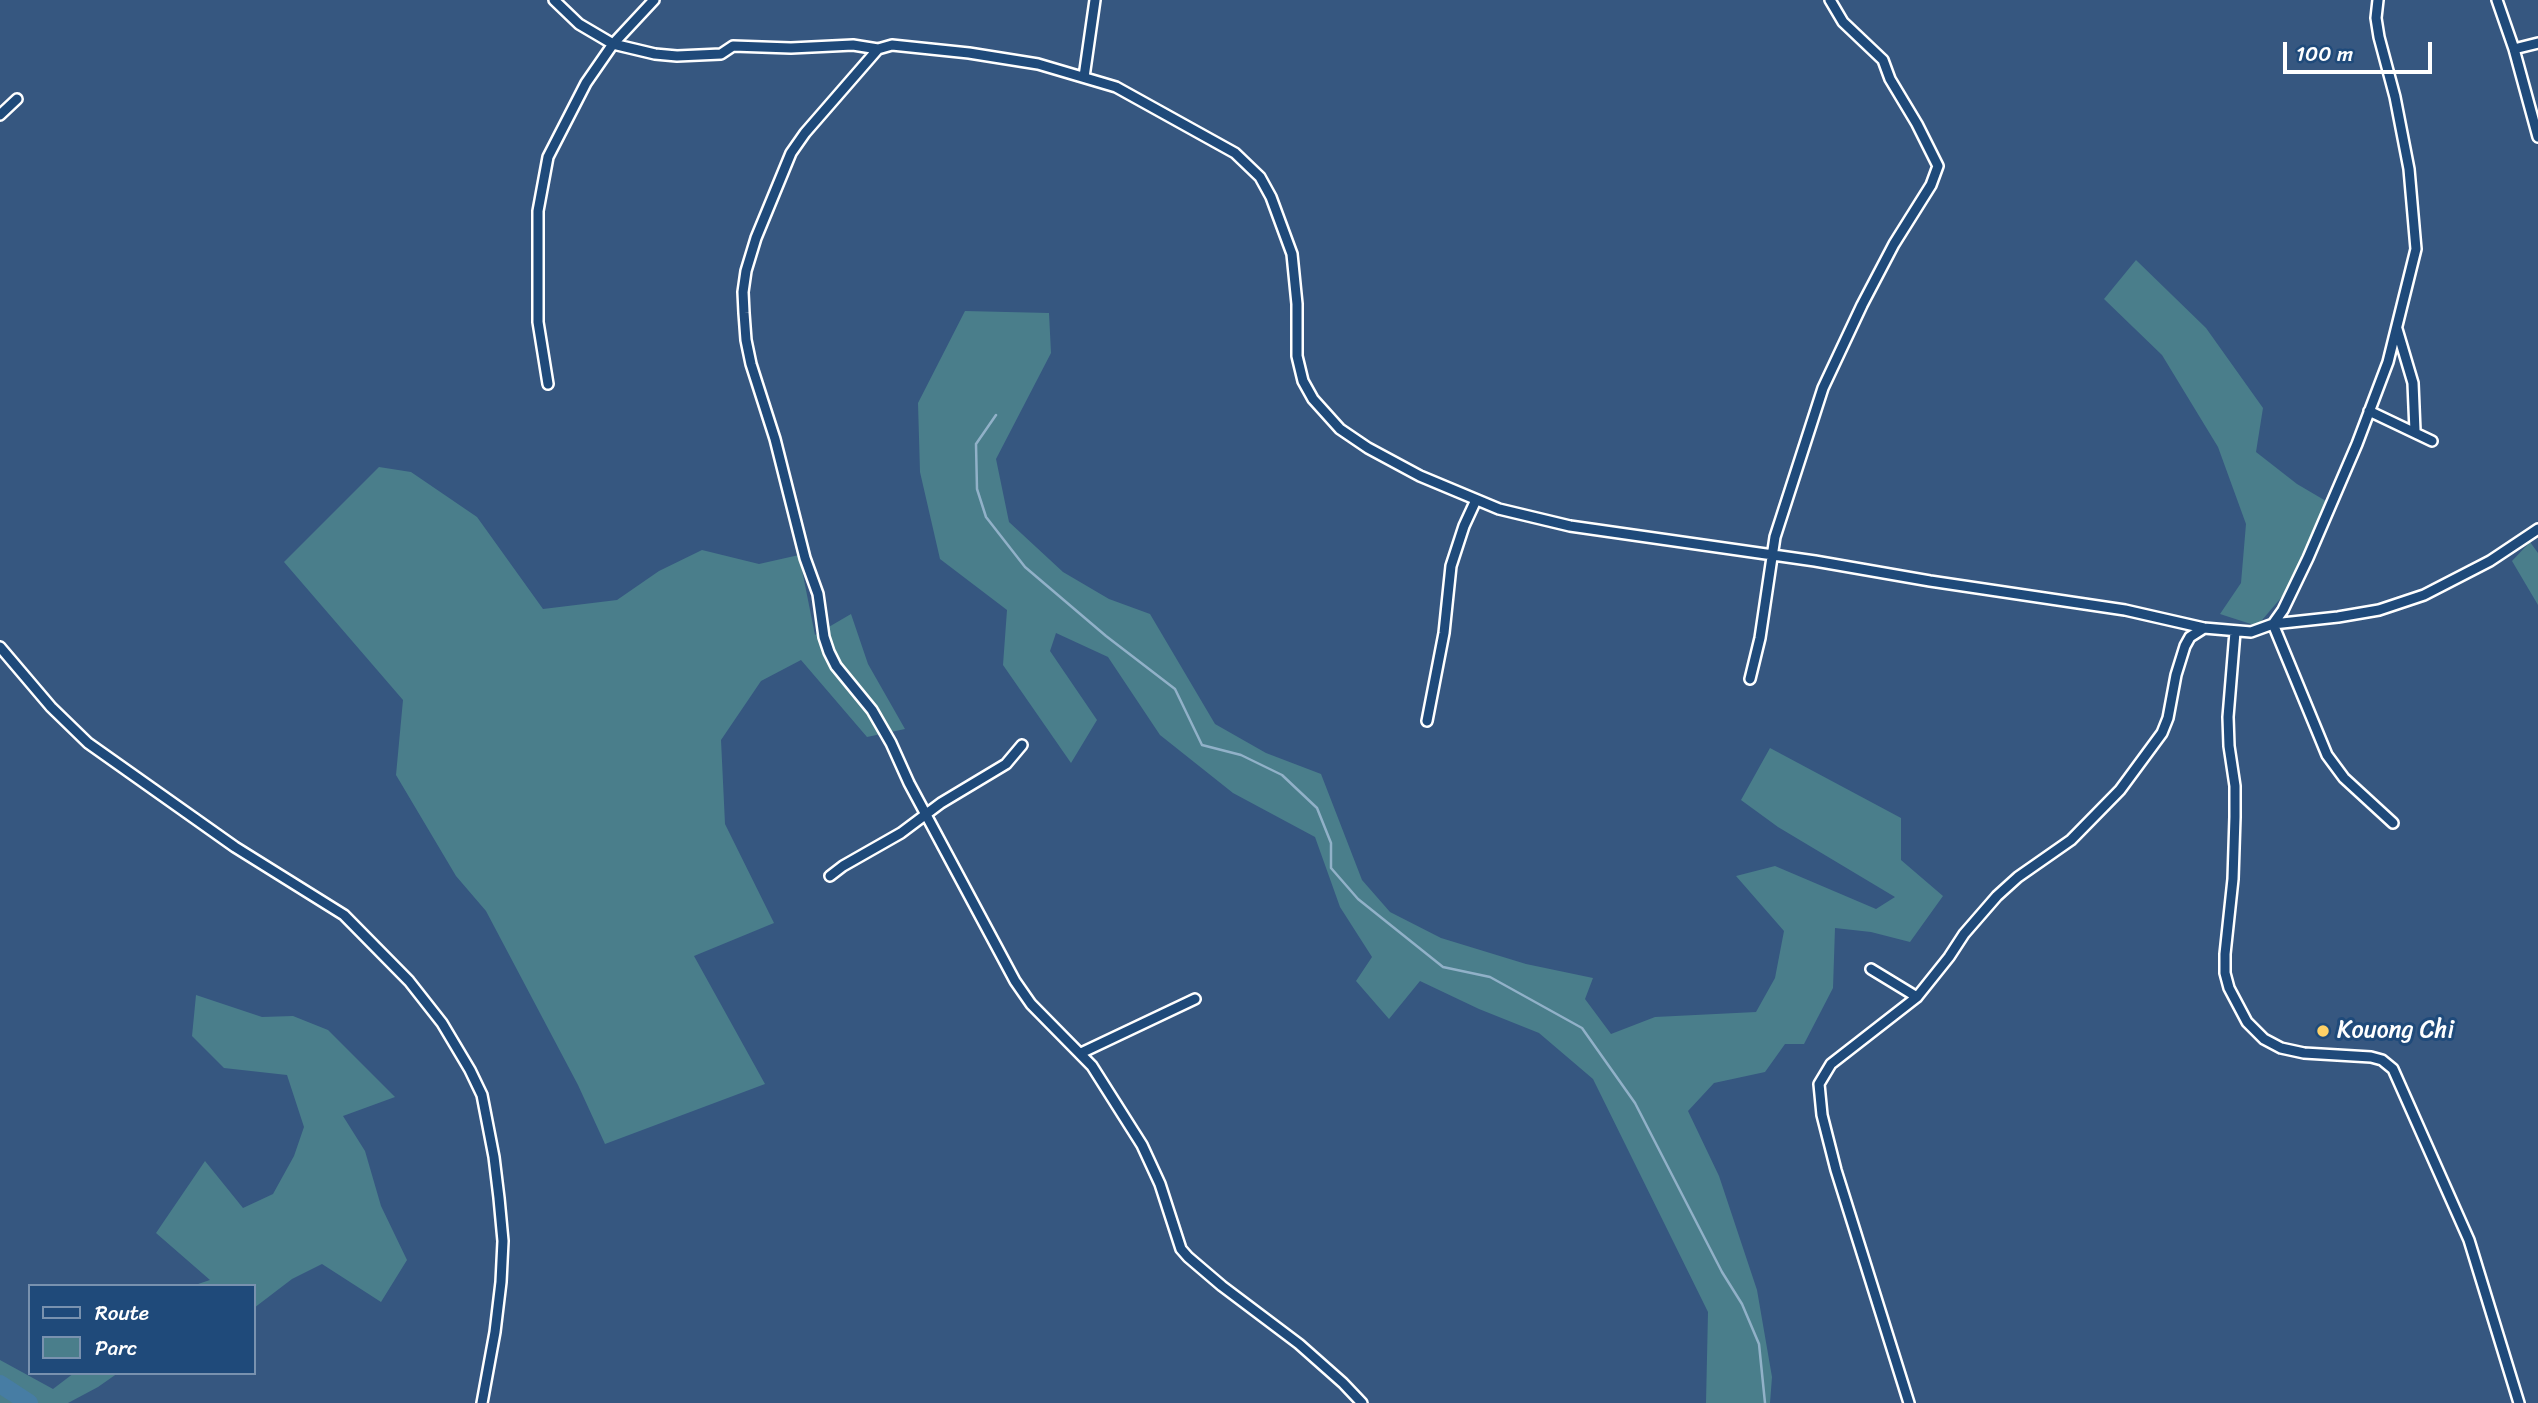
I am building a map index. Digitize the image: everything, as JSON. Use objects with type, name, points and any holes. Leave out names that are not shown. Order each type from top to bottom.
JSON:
[{"type":"street","points":[[554,0],[579,23],[613,44],[655,54],[721,54],[733,46],[791,48],[853,45],[878,48],[905,45],[1038,64],[1116,87],[1139,98],[1214,140],[1248,164],[1271,197],[1290,246],[1296,294],[1299,369],[1313,400],[1328,417],[1353,439],[1420,476],[1523,516],[1570,526],[1771,554],[2125,610],[2204,628],[2235,632],[2251,632],[2273,624],[2379,610],[2424,595],[2490,561],[2538,529]]},
{"type":"street","points":[[548,384],[538,322],[538,211],[548,158],[586,83],[613,44],[654,0]]},
{"type":"street","points":[[1084,77],[1095,0]]},
{"type":"street","points":[[1750,679],[1766,605],[1771,554],[1823,388],[1862,305],[1894,244],[1931,185],[1938,166],[1890,79],[1883,60],[1843,22],[1830,0]]},
{"type":"street","points":[[2273,624],[2283,610],[2308,558],[2388,362],[2416,249],[2414,216],[2397,107],[2376,18],[2378,0]]},
{"type":"street","points":[[2497,0],[2514,49],[2538,137]]},
{"type":"street","points":[[2514,49],[2538,43]]},
{"type":"street","points":[[878,48],[817,117],[792,153],[750,254],[744,281],[746,340],[751,364],[775,439],[805,558],[818,594],[824,637],[829,652],[836,666],[872,710],[1025,997],[1081,1053],[1108,1089],[1142,1145],[1160,1184],[1177,1239],[1188,1257],[1299,1344],[1362,1403]]},
{"type":"street","points":[[0,115],[17,99]]},
{"type":"street","points":[[2396,327],[2413,383],[2415,431]]},
{"type":"street","points":[[2369,411],[2432,441]]},
{"type":"street","points":[[1427,721],[1444,633],[1451,566],[1476,500]]},
{"type":"street","points":[[2273,624],[2327,755],[2344,778],[2393,822]]},
{"type":"street","points":[[1909,1403],[1822,1115],[1818,1094],[1822,1076],[1831,1064],[1917,998],[1964,934],[1997,896],[2018,877],[2071,840],[2136,771],[2162,733],[2168,718],[2185,646],[2190,637],[2204,628]]},
{"type":"street","points":[[2235,632],[2228,717],[2235,786],[2235,847],[2225,954],[2225,973],[2229,988],[2247,1022],[2264,1038],[2281,1048],[2304,1053],[2371,1057],[2382,1060],[2393,1069],[2469,1240],[2496,1336],[2519,1403]]},
{"type":"street","points":[[0,648],[41,696],[88,743],[235,846],[344,915],[409,981],[442,1023],[482,1095],[496,1170],[503,1261],[495,1332],[482,1403]]},
{"type":"street","points":[[830,876],[1006,764],[1023,745]]},
{"type":"street","points":[[1871,969],[1917,998]]},
{"type":"street","points":[[1081,1053],[1195,999]]},
{"type":"green space","points":[[2136,260],[2206,328],[2263,408],[2256,452],[2297,484],[2331,504],[2297,579],[2257,626],[2220,614],[2241,583],[2246,524],[2218,447],[2162,355],[2104,299]]},
{"type":"green space","points":[[965,311],[1049,313],[1051,353],[996,459],[1009,522],[1063,572],[1109,599],[1150,614],[1215,724],[1266,753],[1321,774],[1362,880],[1390,912],[1441,938],[1526,964],[1593,978],[1585,999],[1611,1034],[1655,1017],[1756,1012],[1775,978],[1784,931],[1736,876],[1775,866],[1876,909],[1895,897],[1778,827],[1741,800],[1770,748],[1901,818],[1901,860],[1943,896],[1910,942],[1871,932],[1835,928],[1833,988],[1804,1044],[1785,1044],[1765,1072],[1714,1083],[1688,1111],[1719,1176],[1757,1290],[1772,1377],[1770,1403],[1706,1403],[1708,1312],[1593,1079],[1539,1033],[1420,981],[1389,1019],[1356,981],[1372,957],[1340,907],[1315,837],[1233,793],[1160,735],[1108,657],[1056,633],[1050,651],[1097,720],[1071,763],[1003,665],[1007,610],[940,559],[920,472],[918,403]]},
{"type":"green space","points":[[379,467],[411,472],[477,517],[543,609],[617,600],[659,571],[702,550],[759,564],[799,555],[815,635],[851,614],[868,664],[905,729],[867,737],[801,660],[761,681],[721,740],[725,824],[774,923],[694,956],[765,1084],[605,1144],[578,1085],[486,911],[456,876],[396,775],[403,700],[284,562]]},
{"type":"green space","points":[[2530,542],[2538,553],[2538,605],[2512,561]]},
{"type":"green space","points":[[196,995],[262,1017],[293,1016],[328,1030],[395,1097],[343,1116],[365,1151],[381,1206],[407,1260],[381,1302],[322,1264],[292,1279],[256,1306],[256,1284],[198,1284],[210,1280],[156,1233],[205,1161],[243,1208],[273,1194],[294,1156],[304,1127],[287,1075],[224,1068],[192,1036]]},
{"type":"green space","points":[[0,1360],[53,1389],[71,1375],[115,1375],[68,1403],[0,1403]]},
{"type":"waterway","points":[[996,415],[976,444],[977,489],[986,517],[1025,567],[1106,636],[1175,689],[1202,745],[1241,755],[1282,775],[1317,808],[1331,843],[1331,868],[1358,899],[1443,967],[1490,977],[1582,1028],[1635,1103],[1722,1272],[1742,1304],[1759,1344],[1765,1403]]},
{"type":"waterway","points":[[0,1384],[29,1403]]},
{"type":"place","name":"Kouong Chi","points":[[2323,1031]]}]
